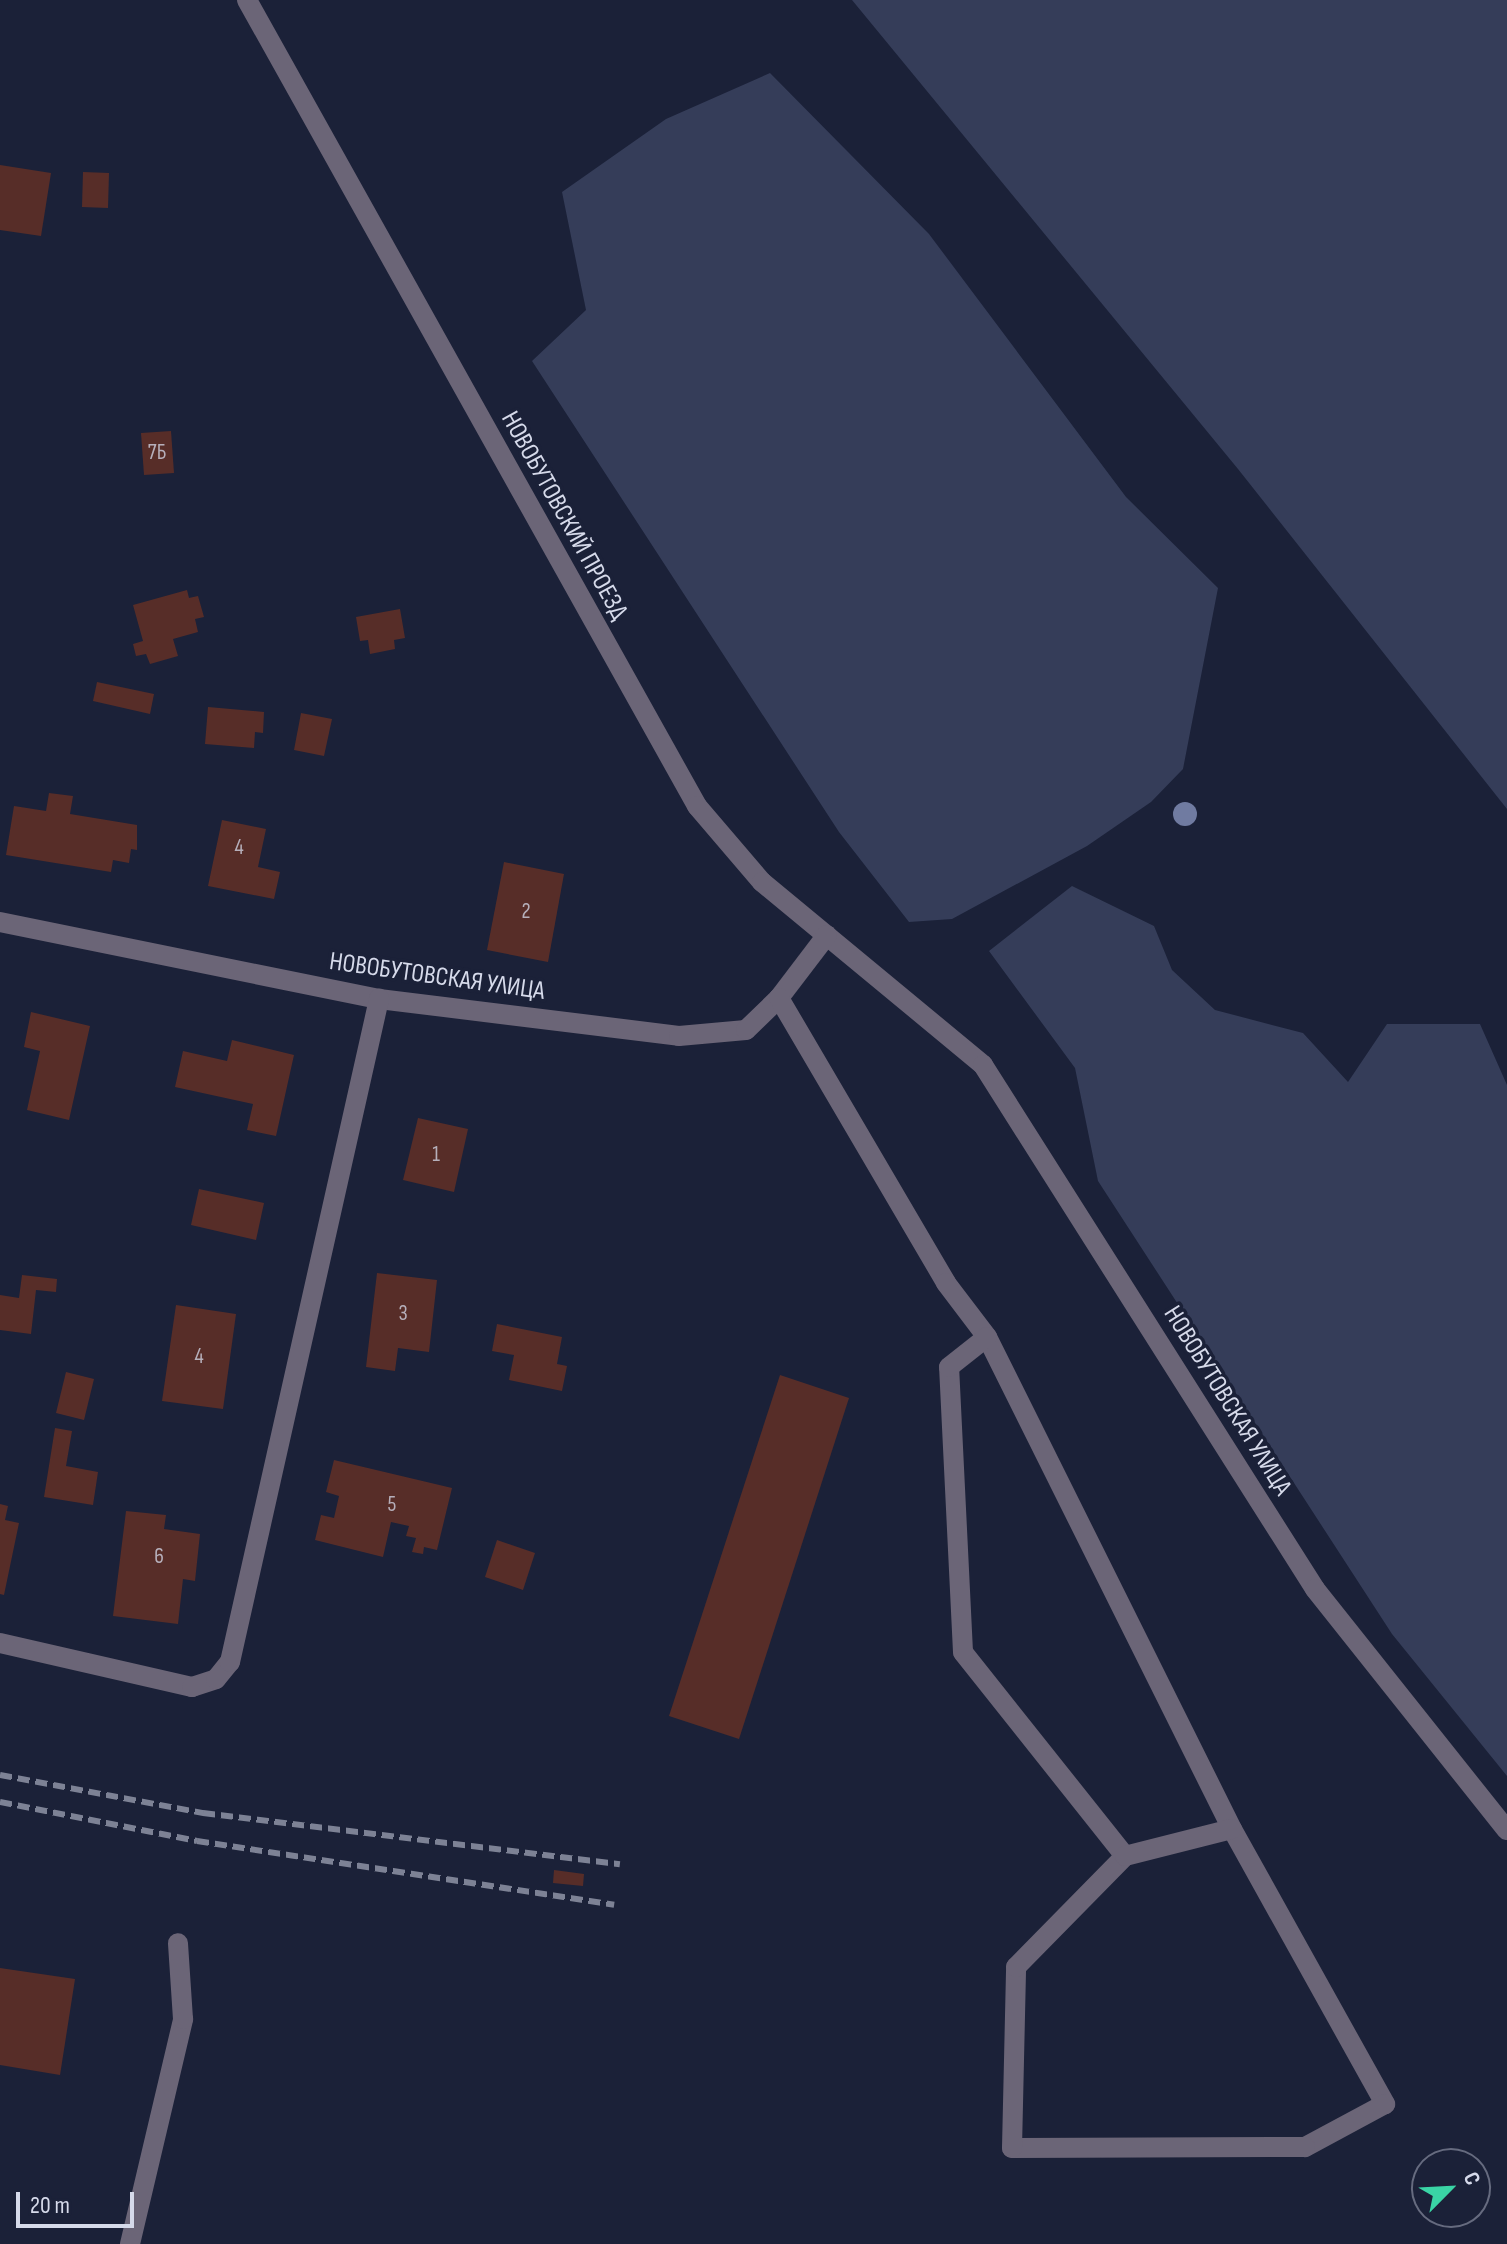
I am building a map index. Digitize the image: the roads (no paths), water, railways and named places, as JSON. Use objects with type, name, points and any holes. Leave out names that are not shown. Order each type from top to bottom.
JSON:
[{"type":"street","name":"НОВОБУТОВСКИЙ ПРОЕЗД","points":[[247,0],[697,806],[762,882],[907,999]]},
{"type":"street","name":"НОВОБУТОВСКАЯ УЛИЦА","points":[[0,922],[379,999],[679,1036],[746,1030],[779,998],[827,935]]},
{"type":"street","points":[[779,998],[946,1283],[987,1337],[1232,1829],[1385,2104],[1305,2147],[1012,2148],[1016,1967],[1125,1856],[1232,1829]]},
{"type":"street","points":[[0,1643],[192,1687],[216,1679],[230,1662],[379,999]]},
{"type":"street","name":"НОВОБУТОВСКАЯ УЛИЦА","points":[[907,999],[983,1065],[1315,1589],[1507,1830]]},
{"type":"street","points":[[987,1337],[949,1367],[963,1652],[1125,1856]]},
{"type":"street","points":[[130,2244],[183,2019],[178,1943]]},
{"type":"railway","points":[[0,1775],[203,1813],[620,1864]]},
{"type":"railway","points":[[0,1802],[197,1841],[614,1905]]}]
